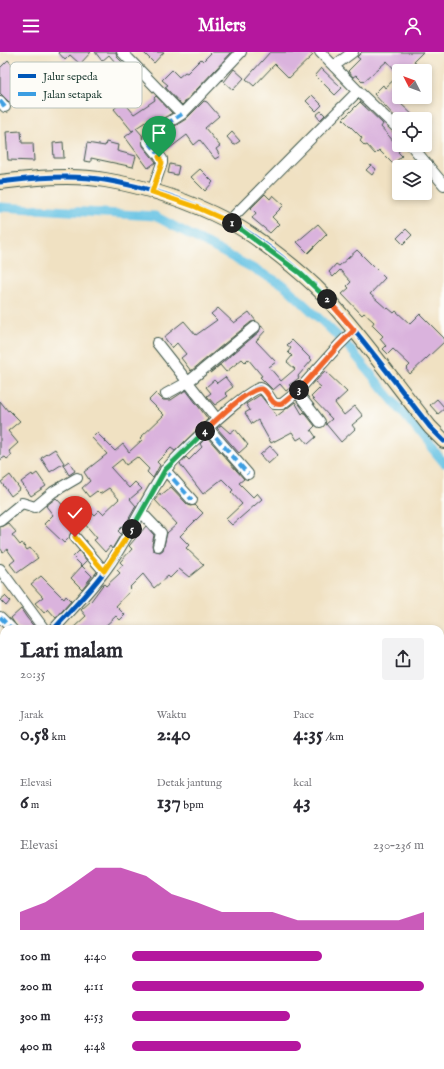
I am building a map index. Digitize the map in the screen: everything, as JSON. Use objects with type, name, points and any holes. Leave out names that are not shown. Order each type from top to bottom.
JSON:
[{"type":"street","points":[[122,52],[131,62]]},
{"type":"street","points":[[152,192],[162,159],[147,139],[149,135],[182,114],[241,52]]},
{"type":"street","points":[[320,52],[392,123]]},
{"type":"street","points":[[334,66],[353,52]]},
{"type":"street","points":[[142,73],[182,114]]},
{"type":"street","points":[[229,221],[358,91]]},
{"type":"street","points":[[417,152],[444,184]]},
{"type":"street","points":[[0,182],[41,177],[105,179],[152,192],[196,207],[229,221],[300,273],[323,294],[352,332],[430,427],[444,441]]},
{"type":"street","points":[[166,394],[188,382],[255,327]]},
{"type":"street","points":[[58,625],[88,592],[104,571],[131,531],[165,470],[217,419],[249,392],[260,388],[263,389],[274,404],[278,405],[297,392],[352,332]]},
{"type":"street","points":[[158,343],[217,419]]},
{"type":"street","points":[[297,392],[320,422]]},
{"type":"street","points":[[208,428],[248,474]]},
{"type":"street","points":[[165,470],[192,500]]},
{"type":"street","points":[[0,521],[20,504],[24,502],[35,507],[53,492],[77,478]]},
{"type":"street","points":[[141,512],[161,533],[158,546]]},
{"type":"street","points":[[75,537],[104,571]]},
{"type":"street","points":[[0,569],[41,625]]},
{"type":"street","points":[[0,617],[8,625]]},
{"type":"building","points":[[58,52],[91,52],[82,62],[78,62],[70,55],[65,60]]},
{"type":"building","points":[[95,52],[116,52],[117,57],[122,62],[115,62],[109,55],[102,61]]},
{"type":"building","points":[[143,52],[164,52],[154,63]]},
{"type":"building","points":[[212,52],[232,52],[182,105],[165,87],[168,85],[162,80],[172,70],[179,77],[185,72],[187,73],[201,59],[203,61]]},
{"type":"building","points":[[270,52],[309,52],[313,55],[289,78],[275,64],[254,86],[246,79]]},
{"type":"building","points":[[362,52],[423,52],[414,61],[416,64],[392,64],[392,67],[387,61],[363,82],[356,75],[353,77],[348,71],[360,59],[357,57]]},
{"type":"building","points":[[8,60],[10,62],[9,102],[0,93],[0,68]]},
{"type":"building","points":[[321,68],[342,88],[335,95],[315,75]]},
{"type":"building","points":[[234,69],[244,78],[233,90],[224,82]]},
{"type":"building","points":[[392,82],[392,104],[401,104],[410,112],[392,112],[392,114],[374,94],[383,85],[385,88]]},
{"type":"building","points":[[312,95],[322,105],[316,111],[306,101]]},
{"type":"building","points":[[156,96],[172,113],[154,124],[150,119],[136,128],[142,135],[143,146],[156,162],[148,168],[125,137],[134,130],[132,131],[114,109],[129,108],[134,114],[155,100],[154,98]]},
{"type":"building","points":[[204,101],[207,102],[219,116],[205,128],[220,146],[216,149],[220,156],[215,159],[200,140],[194,145],[187,135],[166,151],[156,138],[186,119]]},
{"type":"building","points":[[360,102],[383,124],[381,127],[392,140],[392,152],[398,152],[402,156],[398,160],[392,160],[392,163],[379,150],[375,154],[367,145],[365,146],[360,141],[362,138],[343,119]]},
{"type":"building","points":[[321,111],[325,115],[320,120],[316,115]]},
{"type":"building","points":[[21,131],[22,143],[33,143],[34,161],[8,160],[6,132]]},
{"type":"building","points":[[232,132],[240,141],[234,145],[227,137]]},
{"type":"building","points":[[63,142],[64,158],[54,158],[53,143]]},
{"type":"building","points":[[106,142],[118,145],[117,151],[136,156],[133,167],[91,158],[91,162],[84,161],[87,143],[105,146]]},
{"type":"building","points":[[170,164],[179,166],[177,175],[168,173]]},
{"type":"building","points":[[371,165],[376,169],[372,175],[366,170]]},
{"type":"building","points":[[200,169],[213,182],[205,191],[191,177]]},
{"type":"building","points":[[265,194],[270,199],[273,195],[284,205],[272,217],[279,224],[270,233],[252,218],[256,213],[251,208]]},
{"type":"building","points":[[318,224],[327,234],[308,253],[297,242]]},
{"type":"building","points":[[406,229],[412,235],[403,244],[397,238]]},
{"type":"building","points":[[357,250],[385,278],[370,294],[387,309],[388,308],[394,313],[396,311],[410,324],[420,314],[444,338],[444,342],[410,374],[406,369],[410,365],[393,349],[388,354],[383,349],[386,346],[380,339],[383,336],[372,325],[374,322],[364,313],[362,315],[342,294],[349,288],[347,286],[351,282],[340,270],[333,277],[329,272],[336,264],[339,266]]},
{"type":"building","points":[[218,308],[234,323],[249,312],[256,321],[251,322],[191,371],[181,358],[186,354],[177,343],[172,348],[164,337],[184,321],[196,335],[217,320],[211,314]]},
{"type":"building","points":[[261,326],[266,330],[256,341],[276,362],[269,367],[281,381],[295,369],[287,362],[292,356],[288,352],[291,348],[287,345],[292,340],[312,360],[298,376],[299,378],[289,385],[291,387],[286,391],[280,384],[273,390],[260,377],[262,376],[248,359],[245,362],[242,359],[226,372],[220,365],[210,373],[259,332]]},
{"type":"building","points":[[325,371],[347,392],[335,403],[344,415],[355,406],[363,416],[352,425],[355,429],[341,442],[326,424],[332,419],[311,397],[321,387],[315,382]]},
{"type":"building","points":[[225,377],[233,387],[225,393],[228,396],[215,405],[207,396],[211,393],[206,387],[214,380],[217,383]]},
{"type":"building","points":[[186,390],[208,419],[175,451],[171,448],[157,462],[160,465],[153,478],[147,472],[149,469],[137,457],[126,465],[122,459],[111,468],[129,488],[135,482],[142,489],[130,499],[136,506],[127,522],[118,531],[121,534],[112,549],[110,546],[105,552],[94,540],[97,538],[84,523],[76,531],[71,532],[69,538],[64,543],[44,524],[53,515],[46,506],[56,498],[72,515],[77,511],[81,515],[88,509],[94,515],[99,510],[103,514],[119,499],[109,488],[100,494],[97,491],[89,497],[82,488],[90,481],[84,472],[107,454],[92,438],[97,433],[115,451],[123,444],[129,452],[142,440],[140,438],[164,415],[149,400],[156,393],[163,400],[171,400]]},
{"type":"building","points":[[260,395],[277,416],[295,402],[302,414],[304,412],[315,426],[311,430],[316,437],[308,444],[302,437],[297,440],[292,432],[271,443],[258,420],[252,424],[245,413],[250,410],[246,404]]},
{"type":"building","points":[[437,399],[444,407],[444,409],[438,414],[430,405]]},
{"type":"building","points":[[0,401],[8,411],[9,410],[20,421],[8,431],[18,443],[9,451],[12,455],[7,459],[5,457],[0,460]]},
{"type":"building","points":[[221,425],[230,433],[235,429],[248,445],[239,453],[217,428]]},
{"type":"building","points":[[207,437],[244,479],[239,483],[253,497],[257,493],[262,499],[232,525],[226,519],[242,504],[231,492],[233,490],[222,479],[203,494],[180,464],[186,457],[189,460],[202,447],[200,444]]},
{"type":"building","points":[[270,446],[278,455],[268,464],[260,455]]},
{"type":"building","points":[[55,449],[64,463],[50,472],[41,458]]},
{"type":"building","points":[[69,461],[75,471],[69,475],[63,465]]},
{"type":"building","points":[[37,473],[46,486],[31,496],[21,482],[32,474],[33,476]]},
{"type":"building","points":[[10,475],[20,489],[11,496],[1,482]]},
{"type":"building","points":[[171,487],[187,504],[190,506],[195,505],[203,513],[180,536],[189,545],[186,548],[204,565],[189,577],[179,569],[170,578],[168,576],[154,588],[143,574],[129,588],[131,590],[116,606],[125,615],[120,620],[116,616],[106,625],[76,625],[86,616],[81,610],[91,601],[104,584],[106,586],[120,573],[117,570],[123,565],[120,562],[132,549],[129,546],[146,526],[154,535],[152,545],[153,550],[160,552],[163,550],[167,533],[177,524],[155,500],[160,493],[161,495]]},
{"type":"building","points":[[8,523],[16,532],[12,535],[20,545],[22,543],[27,550],[30,548],[38,558],[17,573],[10,564],[15,560],[7,549],[3,552],[0,548],[0,527]]},
{"type":"building","points":[[79,551],[87,561],[82,566],[73,557]]},
{"type":"building","points":[[82,566],[92,576],[82,589],[71,578]]},
{"type":"building","points":[[41,576],[64,599],[66,596],[71,601],[56,618],[48,609],[44,613],[35,603],[43,597],[31,584]]},
{"type":"building","points":[[5,596],[10,601],[6,606],[0,600]]},
{"type":"building","points":[[21,609],[33,625],[15,625],[11,618]]},
{"type":"waterway","points":[[0,207],[155,216],[284,285],[346,344],[444,463]]},
{"type":"marked path","points":[[0,101],[5,107]]},
{"type":"marked path","points":[[152,192],[162,159],[147,139],[149,135],[182,114]]},
{"type":"marked path","points":[[208,428],[248,474]]},
{"type":"marked path","points":[[165,470],[192,500]]},
{"type":"marked path","points":[[75,537],[104,571]]},
{"type":"marked path","points":[[0,617],[8,625]]},
{"type":"cycle path","points":[[0,182],[66,177],[105,180],[153,191],[184,202],[228,221],[279,255],[324,295],[365,343],[430,427],[444,441]]},
{"type":"cycle path","points":[[58,625],[90,590],[109,565],[124,542],[157,482],[182,453],[227,411],[253,391],[260,388],[266,392],[274,404],[282,404],[297,392],[354,330]]},
{"type":"route","points":[[75,537],[104,571],[131,531],[165,470],[217,419],[249,392],[260,388],[267,393],[274,404],[282,404],[297,392],[354,330],[323,294],[300,273],[229,221],[196,207],[152,192],[162,163],[162,159],[159,157]]}]
